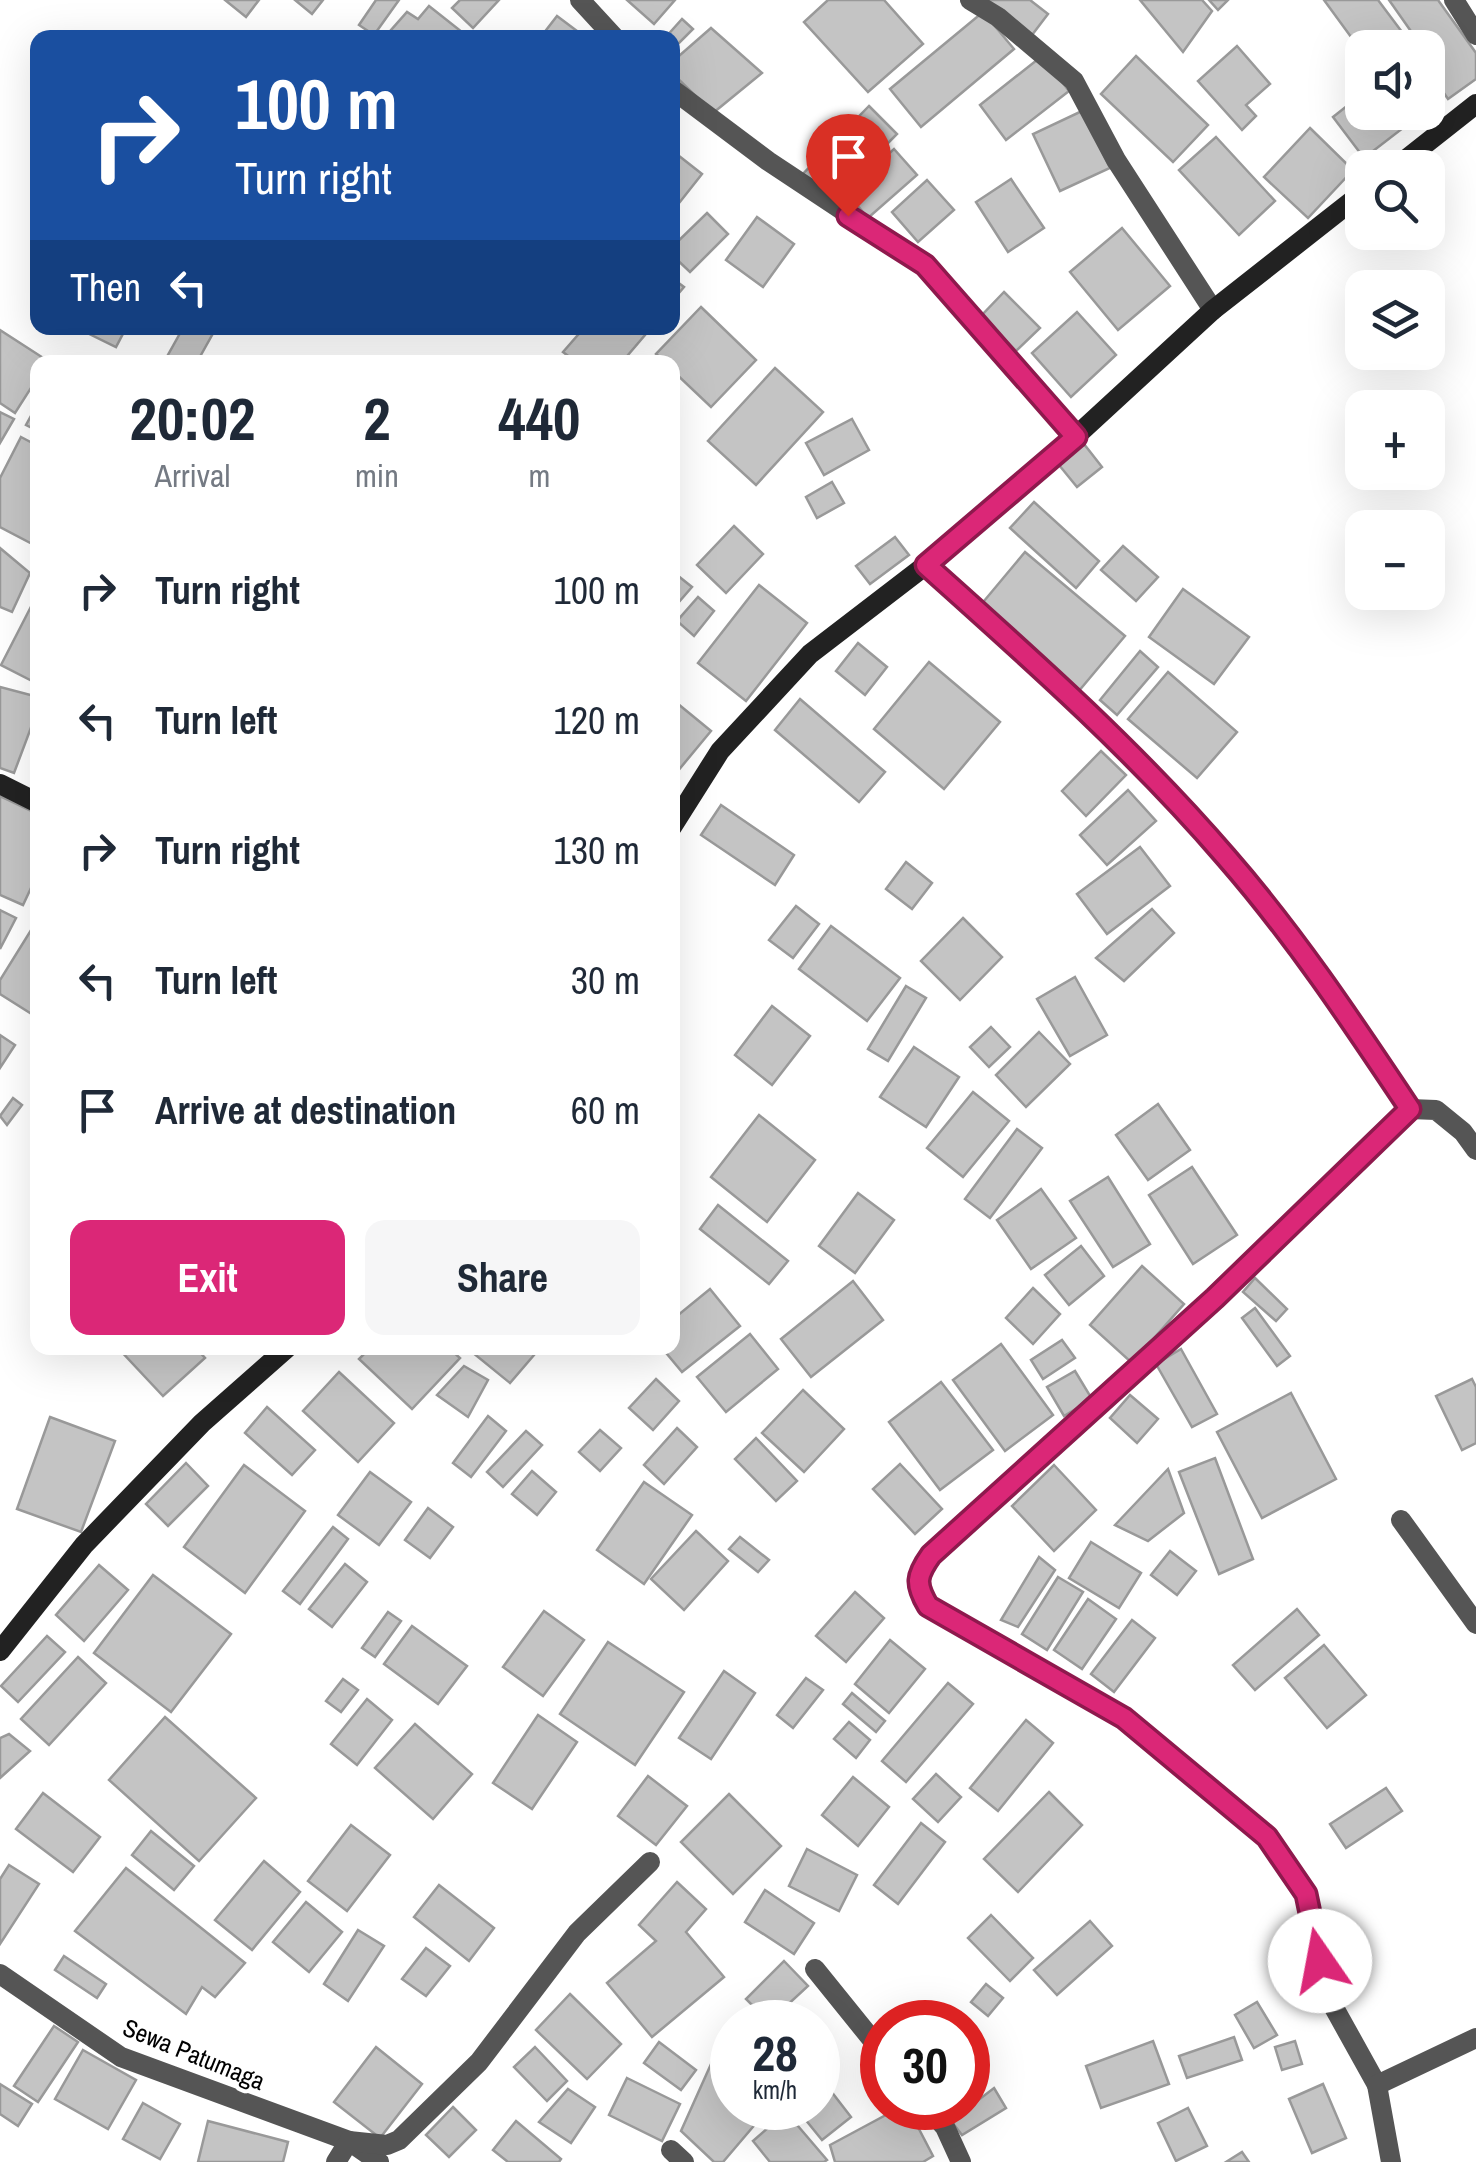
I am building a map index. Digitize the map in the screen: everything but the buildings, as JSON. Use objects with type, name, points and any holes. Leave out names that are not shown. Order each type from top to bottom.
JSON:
[{"type":"street","points":[[580,0],[608,30]]},
{"type":"street","points":[[970,0],[998,17],[1074,81],[1116,160],[1213,310]]},
{"type":"street","points":[[1454,0],[1476,34]]},
{"type":"street","points":[[680,95],[768,161],[925,265],[1076,437]]},
{"type":"street","points":[[1418,150],[1476,104]]},
{"type":"street","points":[[680,814],[720,751],[810,654],[926,565],[1076,437],[1213,310],[1345,206]]},
{"type":"street","points":[[926,565],[1078,702],[1226,856],[1322,976],[1410,1109]]},
{"type":"street","points":[[0,784],[30,799]]},
{"type":"street","points":[[1391,2162],[1377,2085],[1326,1994],[1306,1894],[1267,1837],[1124,1718],[928,1606],[917,1588],[918,1573],[931,1555],[1215,1298],[1410,1109],[1436,1110],[1476,1150]]},
{"type":"street","points":[[0,1652],[84,1545],[202,1423],[279,1355]]},
{"type":"street","points":[[1401,1520],[1476,1624]]},
{"type":"street","points":[[336,2162],[349,2141],[387,2144],[399,2140],[479,2062],[577,1934],[650,1862]]},
{"type":"street","points":[[814,1970],[860,2025]]},
{"type":"street","name":"Sewa Patumaga","points":[[0,1974],[122,2056],[349,2141],[379,2162]]},
{"type":"street","points":[[1377,2085],[1476,2038]]},
{"type":"street","points":[[946,2130],[961,2162]]},
{"type":"route","points":[[848,216],[925,265],[1076,437],[926,565],[1078,702],[1226,856],[1322,976],[1410,1109],[1215,1298],[931,1555],[918,1573],[917,1588],[928,1606],[1124,1718],[1267,1837],[1306,1894],[1320,1961]]}]
